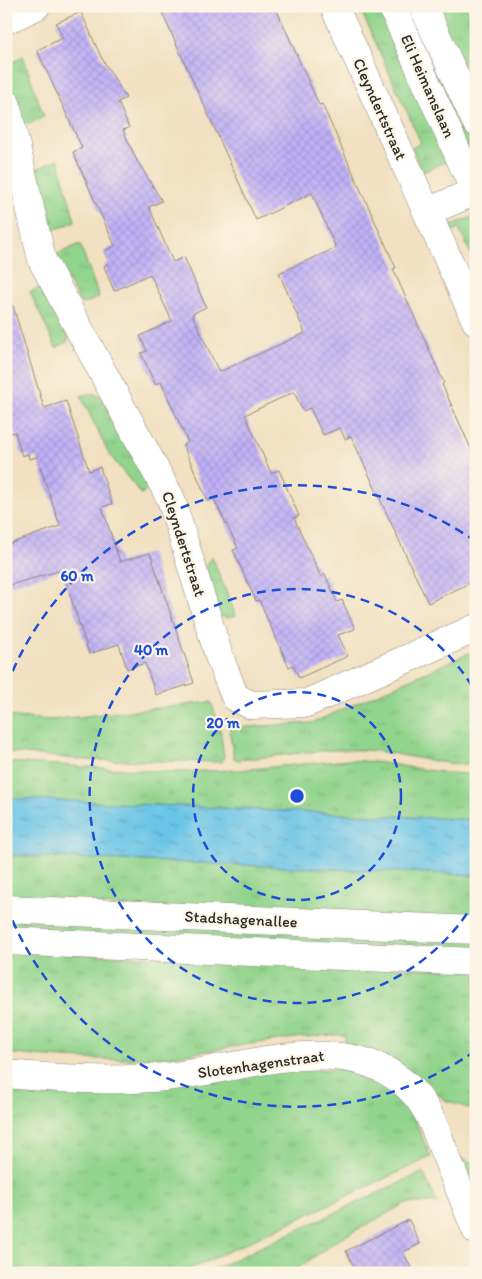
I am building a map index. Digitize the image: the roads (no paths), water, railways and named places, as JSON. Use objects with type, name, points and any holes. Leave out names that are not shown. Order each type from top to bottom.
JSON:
[{"type":"street","points":[[6,20],[36,6]]},
{"type":"street","name":"Cleyndertstraat","points":[[334,6],[476,321]]},
{"type":"street","name":"Eli Heimanslaan","points":[[392,6],[475,192]]},
{"type":"street","name":"Eli Heimanslaan","points":[[423,6],[476,122]]},
{"type":"street","name":"Cleyndertstraat","points":[[6,103],[42,260],[171,499],[219,656],[235,696],[251,705],[307,703],[476,628]]},
{"type":"street","points":[[427,212],[475,192]]},
{"type":"street","name":"Stadshagenallee","points":[[6,909],[476,930]]},
{"type":"street","name":"Stadshagenallee","points":[[6,941],[476,962]]},
{"type":"street","name":"Slotenhagenstraat","points":[[6,1074],[87,1080],[129,1080],[166,1077],[326,1054],[348,1056],[370,1062],[402,1081],[427,1110],[476,1230]]},
{"type":"water","points":[[6,798],[476,820],[476,875],[6,855]]}]
